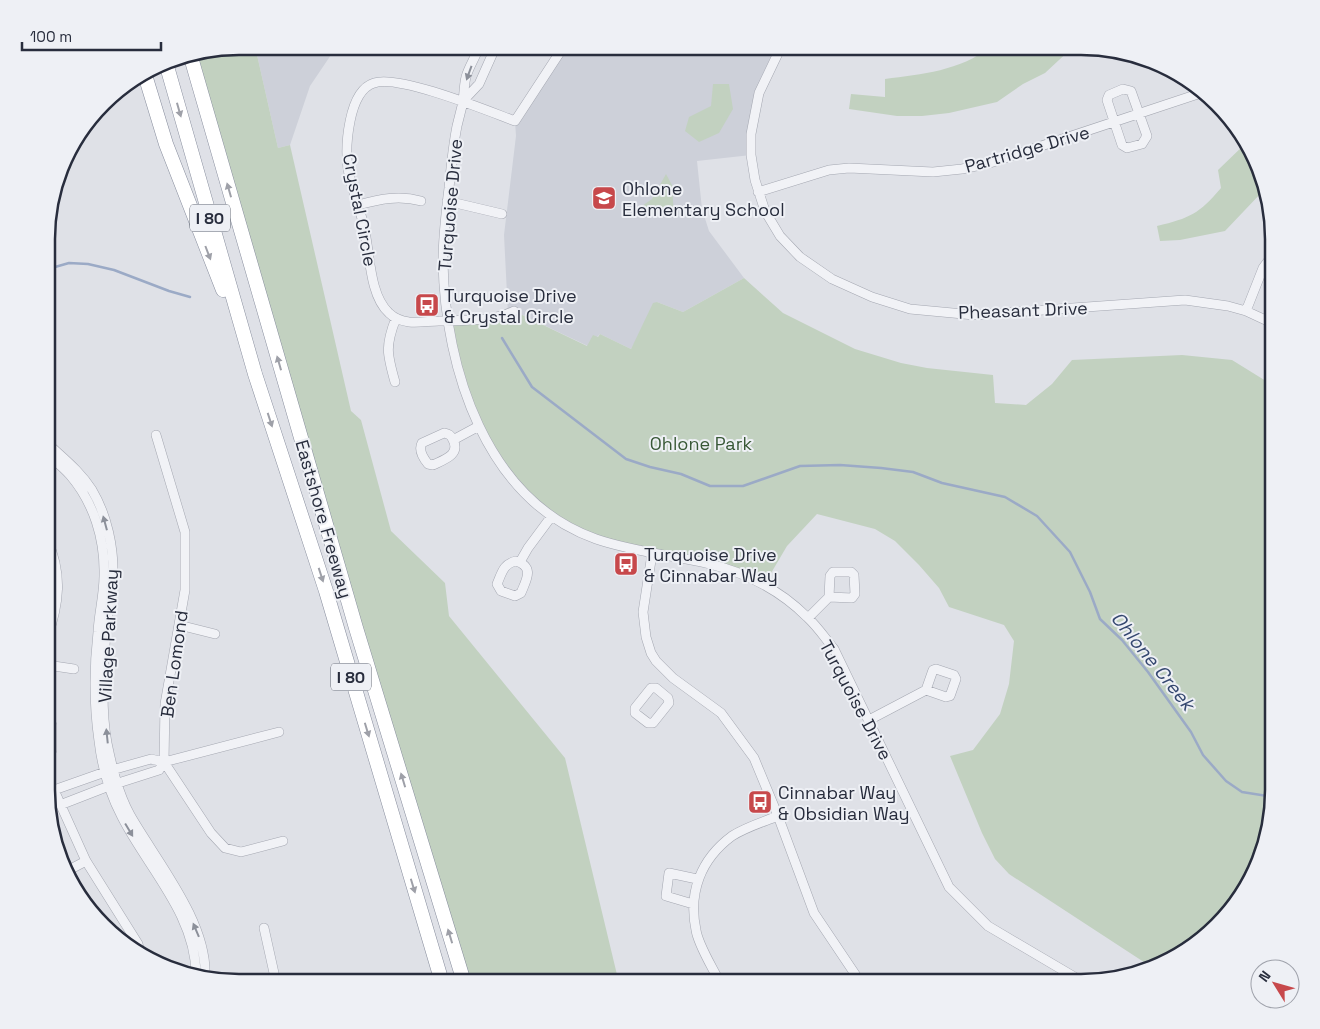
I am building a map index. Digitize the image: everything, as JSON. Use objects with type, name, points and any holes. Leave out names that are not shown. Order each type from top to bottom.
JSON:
[{"type":"highway","name":"Eastshore Freeway","points":[[192,61],[356,628],[462,974]]},
{"type":"highway","name":"Eastshore Freeway","points":[[168,69],[255,374],[326,592],[440,974]]},
{"type":"highway","points":[[147,80],[166,144],[255,374]]},
{"type":"street","name":"Turquoise Drive","points":[[475,55],[466,77],[456,135],[447,201],[443,260],[447,321],[459,374],[479,426],[492,450],[508,473],[528,496],[551,517],[595,539],[618,546],[711,564],[750,577],[782,595],[808,618],[834,649],[949,886],[988,926],[1069,974]]},
{"type":"street","points":[[463,101],[479,84],[492,55]]},
{"type":"street","name":"Crystal Circle","points":[[396,318],[384,308],[374,288],[367,239],[348,170],[346,149],[354,105],[363,90],[375,82],[386,81],[434,92],[515,121],[558,55]]},
{"type":"street","name":"Pheasant Drive","points":[[777,55],[759,93],[751,134],[751,155],[758,192],[775,228],[786,243],[800,257],[832,279],[872,297],[910,309],[974,315],[1185,300],[1219,304],[1246,311],[1265,320]]},
{"type":"street","points":[[1123,89],[1131,91],[1147,136],[1142,144],[1130,148],[1124,147],[1114,122],[1107,97],[1123,89]]},
{"type":"street","name":"Partridge Drive","points":[[758,192],[812,174],[834,169],[858,168],[925,172],[976,166],[1004,160],[1195,95]]},
{"type":"street","points":[[358,205],[392,198],[407,198],[421,201]]},
{"type":"street","points":[[447,201],[502,214]]},
{"type":"street","points":[[1246,311],[1258,278],[1265,268]]},
{"type":"street","points":[[395,382],[388,350],[388,340],[396,318],[409,322],[484,319],[514,311]]},
{"type":"street","points":[[453,440],[479,426]]},
{"type":"street","name":"Ben Lomond","points":[[156,435],[185,532],[185,590],[165,704],[164,762]]},
{"type":"street","name":"Village Parkway","points":[[55,449],[75,468],[92,490],[103,515],[111,544],[113,577],[106,633],[104,683],[107,741],[112,784],[122,817],[181,916],[192,942],[195,969]]},
{"type":"street","name":"Village Parkway","points":[[55,461],[69,474],[85,494],[96,518],[103,546],[104,577],[98,632],[96,692],[99,742],[110,771]]},
{"type":"street","points":[[520,562],[551,517]]},
{"type":"street","points":[[652,554],[644,604],[644,629],[648,645],[656,661],[672,678],[721,713],[754,758],[814,913],[855,974]]},
{"type":"street","points":[[55,562],[58,586],[55,614]]},
{"type":"street","points":[[808,618],[829,597]]},
{"type":"street","points":[[179,624],[215,634]]},
{"type":"street","points":[[55,666],[74,669]]},
{"type":"street","points":[[661,692],[672,678]]},
{"type":"street","points":[[869,720],[926,690]]},
{"type":"street","points":[[55,790],[151,759],[164,762],[279,732]]},
{"type":"street","points":[[60,804],[112,784],[159,770],[164,762]]},
{"type":"street","points":[[164,762],[211,833],[225,848],[241,852],[283,841]]},
{"type":"street","name":"Village Parkway","points":[[112,784],[189,912],[200,940],[204,970]]},
{"type":"street","points":[[55,792],[86,861],[138,943]]},
{"type":"street","points":[[716,974],[696,932],[693,904],[697,879],[712,854],[733,836],[754,825],[778,816]]},
{"type":"street","points":[[73,868],[86,861]]},
{"type":"street","points":[[693,904],[666,896],[669,873],[697,879]]},
{"type":"street","points":[[264,928],[274,974]]},
{"type":"shaded area","points":[[257,55],[331,55],[310,86],[290,145],[278,148]]},
{"type":"shaded area","name":"Ohlone Elementary School","points":[[558,55],[777,55],[765,77],[751,155],[697,161],[702,209],[709,231],[744,278],[683,312],[657,302],[631,349],[600,334],[588,346],[514,311],[508,314],[504,235],[516,136],[515,121]]},
{"type":"green space","points":[[227,55],[257,55],[278,148],[290,145],[351,411],[361,420],[391,531],[445,583],[449,616],[565,758],[617,974],[462,974],[192,61]]},
{"type":"green space","points":[[978,55],[1064,55],[1045,73],[1023,84],[997,102],[949,113],[922,116],[897,116],[849,109],[851,94],[885,97],[885,79],[927,73],[966,61]]},
{"type":"green space","points":[[713,84],[729,84],[733,109],[719,133],[699,142],[685,131],[689,117],[711,106]]},
{"type":"green space","points":[[1241,148],[1251,168],[1260,195],[1225,231],[1180,240],[1160,241],[1157,226],[1193,214],[1206,204],[1221,188],[1218,170]]},
{"type":"green space","points":[[666,174],[672,185],[674,216],[647,214],[639,208],[652,199]]},
{"type":"green space","name":"Ohlone Park","points":[[744,278],[783,313],[855,349],[901,363],[927,368],[993,375],[995,403],[1026,405],[1052,384],[1072,360],[1182,355],[1232,360],[1265,380],[1265,802],[1259,838],[1246,871],[1227,902],[1193,936],[1173,949],[1145,962],[1009,874],[995,859],[982,833],[950,756],[973,750],[1000,714],[1009,684],[1014,641],[1004,625],[949,607],[939,588],[895,541],[875,529],[817,514],[787,546],[764,585],[750,577],[595,539],[528,496],[479,426],[447,321],[514,311],[587,346],[593,335],[598,337],[600,334],[631,349],[653,303],[657,302],[683,312]]},
{"type":"waterway","name":"Ohlone Creek","points":[[55,267],[69,263],[88,264],[114,270],[190,297]]},
{"type":"waterway","name":"Ohlone Creek","points":[[502,338],[532,387],[626,459],[650,467],[681,474],[710,486],[743,486],[800,466],[840,465],[913,472],[942,483],[1005,497],[1037,516],[1070,552],[1090,592],[1100,619],[1122,640],[1148,672],[1191,732],[1203,755],[1226,781],[1242,792],[1265,796]]},
{"type":"place","name":"Ohlone Elementary School","points":[[604,198]]},
{"type":"place","name":"Turquoise Drive & Crystal Circle","points":[[427,305]]},
{"type":"place","name":"Turquoise Drive & Cinnabar Way","points":[[626,564]]},
{"type":"place","name":"Cinnabar Way & Obsidian Way","points":[[760,802]]}]
